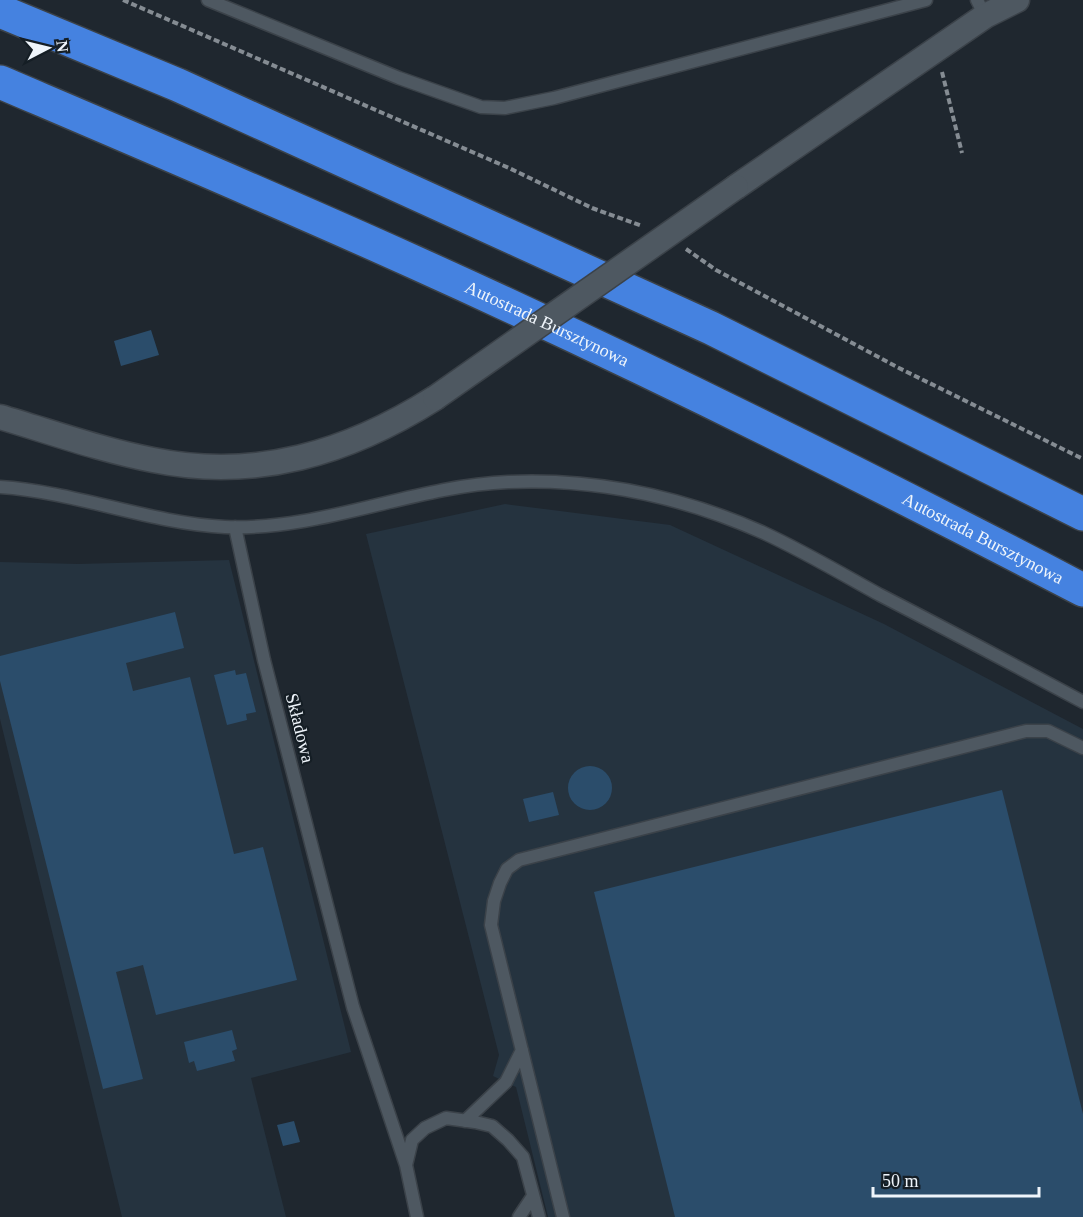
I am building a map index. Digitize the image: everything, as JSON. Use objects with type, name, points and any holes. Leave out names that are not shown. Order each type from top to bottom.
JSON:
[{"type":"highway","points":[[0,11],[178,85],[711,328],[1083,514]]},
{"type":"highway","name":"Autostrada Bursztynowa","points":[[0,82],[435,272],[683,388],[1083,590]]},
{"type":"street","points":[[0,417],[122,453],[154,460],[225,468],[291,461],[342,446],[384,427],[435,398],[936,50],[981,8],[1017,0]]},
{"type":"lane","points":[[208,0],[461,101],[481,107],[505,108],[554,98],[926,0]]},
{"type":"lane","points":[[0,487],[29,489],[191,522],[235,526],[261,526],[311,520],[471,484],[555,481],[633,491],[675,501],[764,534],[1083,702]]},
{"type":"lane","name":"Składowa","points":[[235,526],[264,660],[353,1006],[406,1165],[417,1217]]},
{"type":"lane","points":[[563,1217],[491,925],[494,901],[507,869],[519,860],[1026,730],[1048,731],[1083,748]]},
{"type":"lane","points":[[465,1121],[506,1082],[522,1050]]},
{"type":"lane","points":[[406,1165],[412,1140],[425,1128],[446,1119],[492,1126],[523,1157],[538,1217]]},
{"type":"lane","points":[[519,1217],[533,1196]]},
{"type":"path","points":[[123,0],[509,168],[592,208],[645,227]]},
{"type":"path","points":[[936,50],[962,153]]},
{"type":"path","points":[[680,246],[716,270],[897,367],[1083,459]]},
{"type":"shaded area","points":[[505,504],[670,525],[884,624],[1083,729],[1083,1217],[548,1217],[516,1087],[493,1076],[499,1055],[366,534]]},
{"type":"shaded area","points":[[229,560],[351,1052],[251,1078],[286,1217],[122,1217],[0,719],[0,562],[78,564]]},
{"type":"building","points":[[151,330],[159,355],[121,366],[114,341]]},
{"type":"building","points":[[175,612],[184,648],[126,663],[133,691],[190,677],[234,854],[263,847],[297,980],[156,1015],[143,965],[116,972],[143,1079],[103,1089],[0,681],[0,656]]},
{"type":"building","points":[[235,670],[236,675],[246,673],[256,712],[246,714],[247,720],[227,725],[214,675]]},
{"type":"building","points":[[590,766],[598,767],[606,772],[611,780],[611,796],[606,804],[598,809],[590,810],[582,809],[574,804],[569,796],[568,788],[569,780],[574,772],[582,767]]},
{"type":"building","points":[[1002,790],[1083,1114],[1083,1217],[675,1217],[594,892]]},
{"type":"building","points":[[553,792],[559,815],[529,822],[523,799]]},
{"type":"building","points":[[232,1030],[237,1049],[232,1051],[235,1061],[197,1071],[194,1061],[189,1063],[184,1042]]},
{"type":"building","points":[[294,1121],[300,1142],[283,1146],[277,1125]]}]
